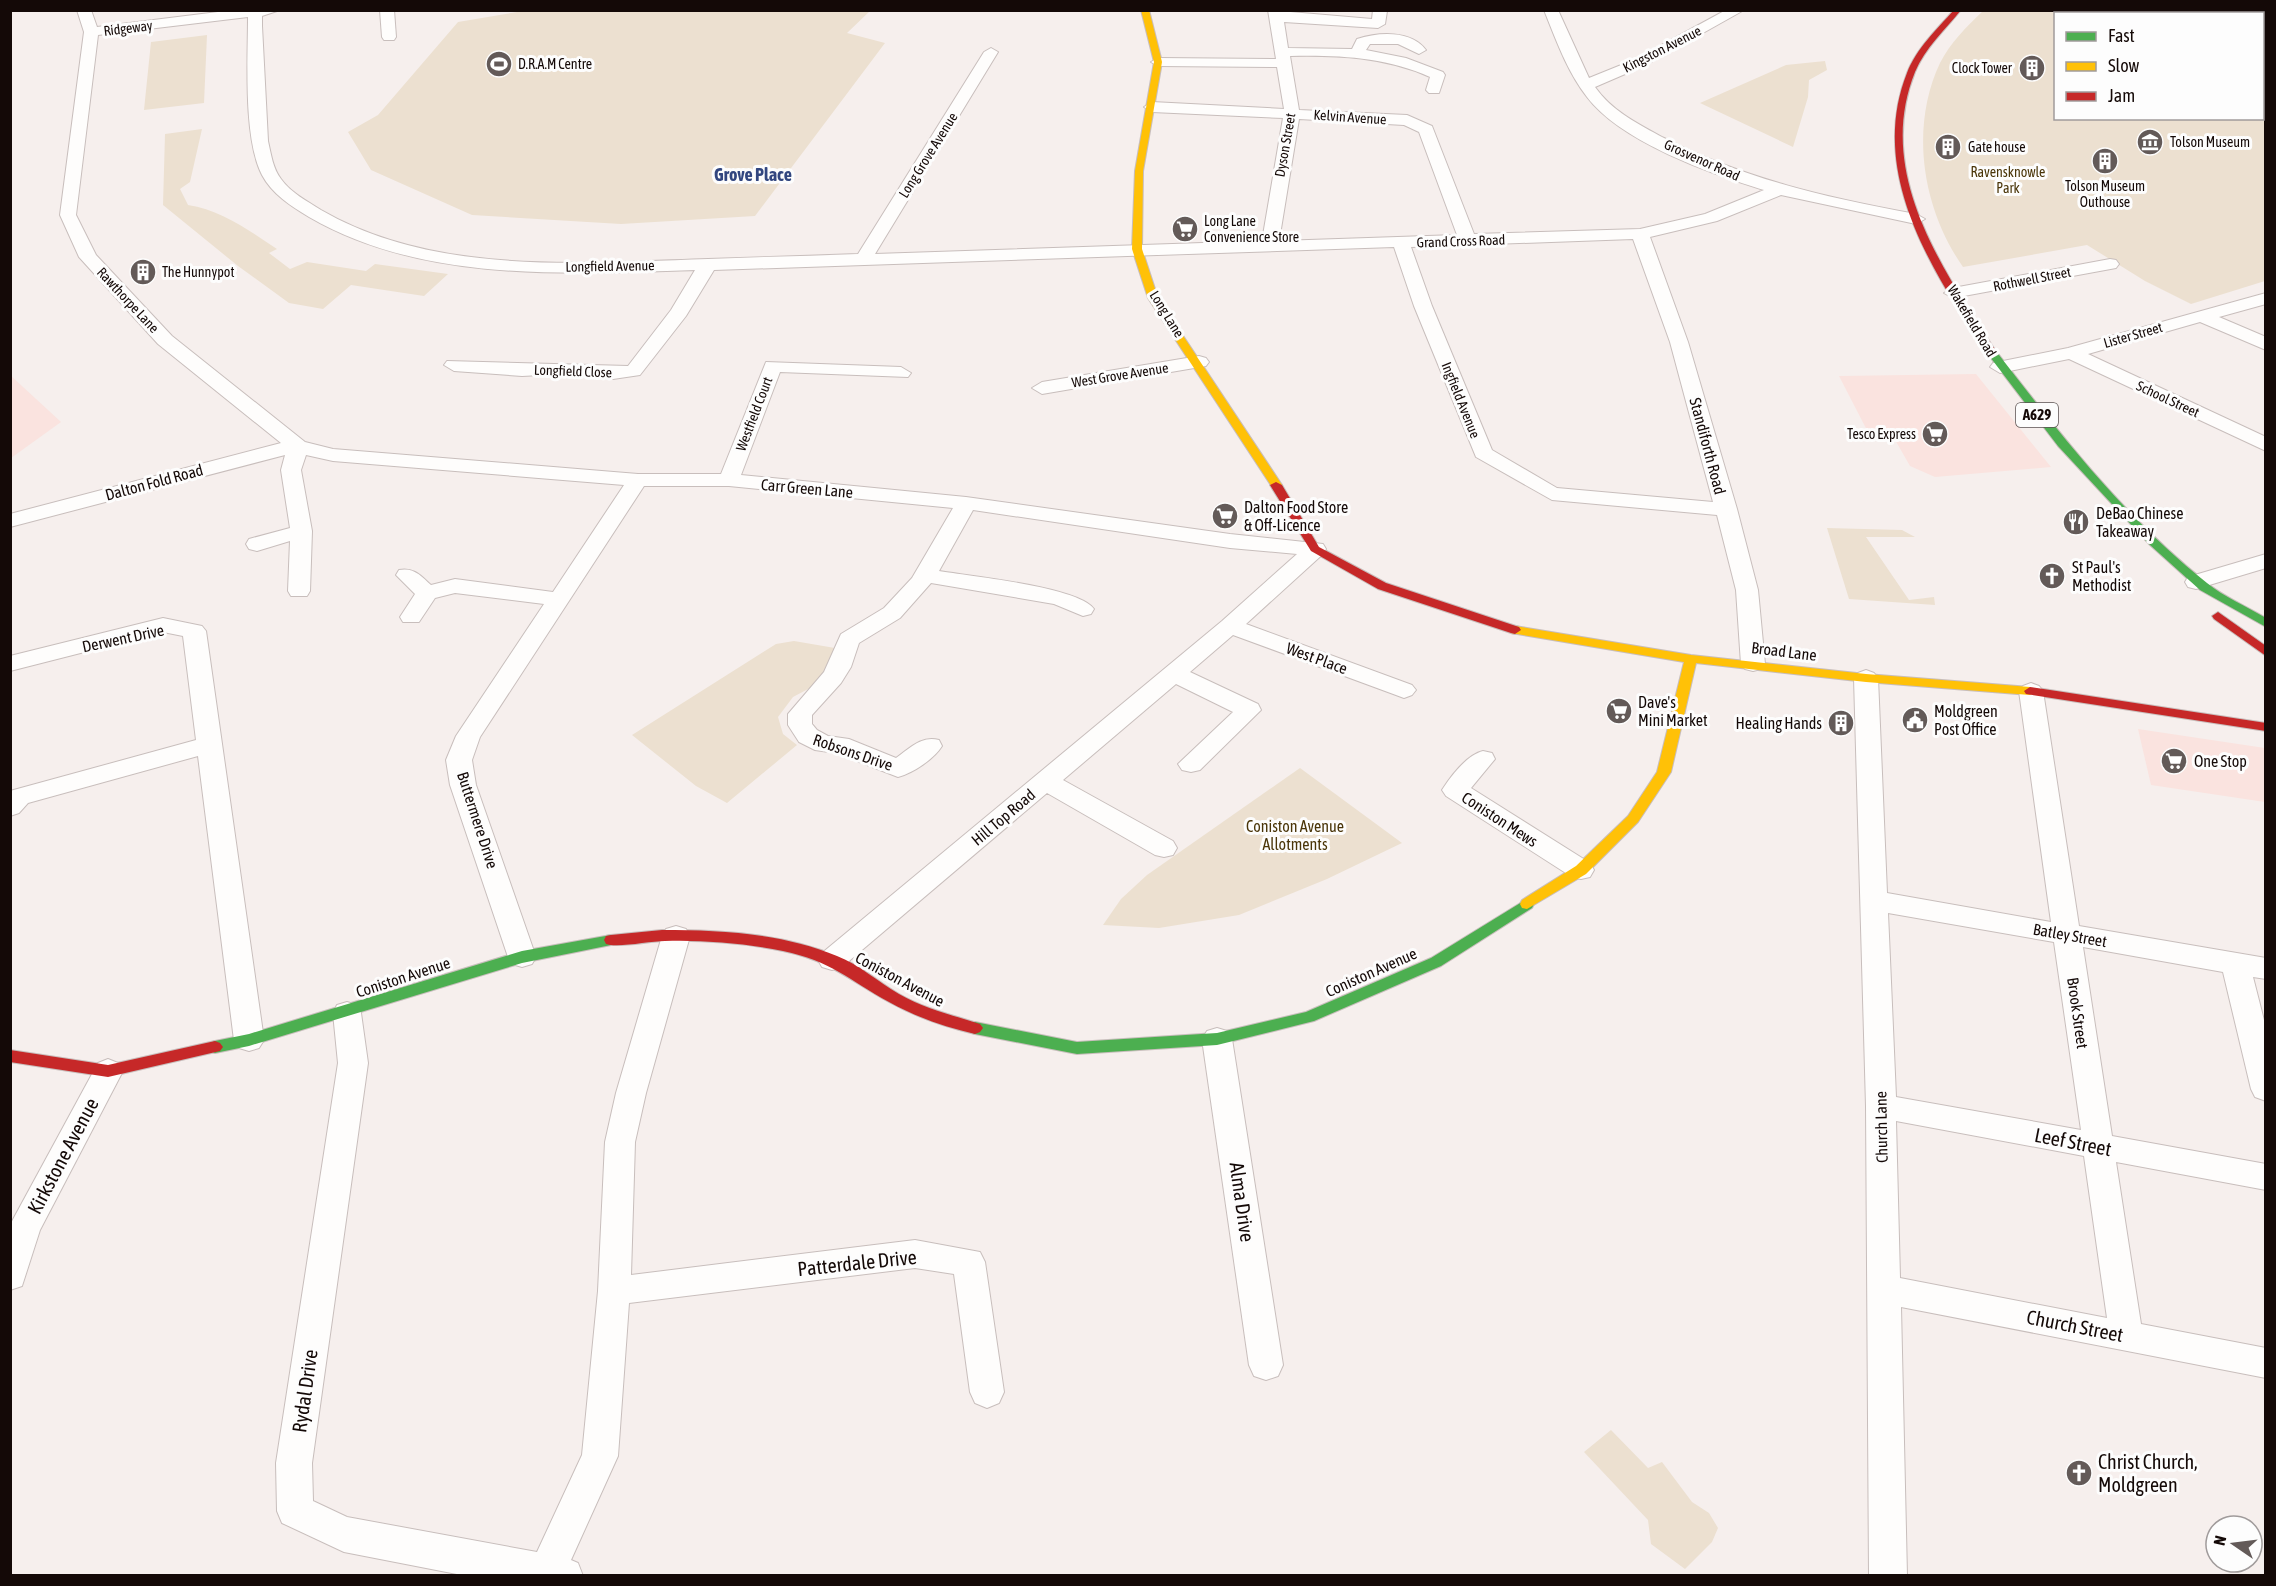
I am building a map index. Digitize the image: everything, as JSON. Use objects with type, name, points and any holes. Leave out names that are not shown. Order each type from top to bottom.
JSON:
[{"type":"main road","name":"Long Lane","points":[[1145,10],[1158,62],[1152,107],[1139,171],[1137,249],[1153,298],[1199,362],[1315,549]]},
{"type":"main road","name":"Wakefield Road","points":[[1958,10],[1919,58],[1906,86],[1899,125],[1902,183],[1916,219],[1953,293],[2000,367],[2065,450],[2151,541],[2196,582],[2265,623]]},
{"type":"main road","name":"Broad Lane","points":[[1315,549],[1382,586],[1507,629],[1691,659],[1866,678],[2031,691],[2265,727]]},
{"type":"main road","name":"Wakefield Road","points":[[2196,582],[2219,617],[2265,652]]},
{"type":"main road","name":"Coniston Avenue","points":[[10,1056],[108,1071],[249,1040],[522,957],[620,938],[676,936],[764,940],[832,960],[896,999],[946,1022],[1077,1048],[1217,1039],[1310,1017],[1436,962],[1581,870],[1633,819],[1664,772],[1691,659]]},
{"type":"street","name":"Rawthorpe Lane","points":[[84,10],[91,32],[68,215],[88,256],[165,340],[298,447]]},
{"type":"street","name":"Ridgeway","points":[[91,32],[273,10]]},
{"type":"street","points":[[387,10],[388,37]]},
{"type":"street","name":"Grosvenor Road","points":[[1551,10],[1586,85],[1612,115],[1682,154],[1778,190],[1830,204],[1916,219]]},
{"type":"street","name":"Kingston Avenue","points":[[1586,85],[1641,62],[1737,10]]},
{"type":"street","points":[[1276,14],[1378,24],[1380,11]]},
{"type":"street","name":"Longfield Avenue","points":[[255,12],[262,155],[268,172],[280,189],[327,222],[386,243],[453,258],[553,267],[1137,249]]},
{"type":"street","name":"Dyson Street","points":[[1270,245],[1275,202],[1292,113],[1276,14]]},
{"type":"street","points":[[1358,52],[1362,42],[1369,39],[1399,36],[1419,50]]},
{"type":"street","name":"Long Grove Avenue","points":[[864,258],[991,52]]},
{"type":"street","points":[[1158,62],[1283,58],[1358,52],[1413,63],[1438,75],[1433,90]]},
{"type":"street","name":"Kelvin Avenue","points":[[1152,107],[1407,120],[1426,129],[1468,241]]},
{"type":"street","name":"Grand Cross Road","points":[[1137,249],[1401,243],[1640,234],[1684,226],[1736,210],[1778,190]]},
{"type":"street","name":"Standiforth Road","points":[[1640,234],[1678,342],[1726,509],[1747,590],[1753,664]]},
{"type":"street","name":"Ingfield Avenue","points":[[1401,243],[1423,306],[1483,453],[1552,494],[1726,509]]},
{"type":"street","name":"Longfield Close","points":[[454,365],[522,370],[560,368],[613,373],[633,371],[640,365],[679,312],[708,264]]},
{"type":"street","name":"Rothwell Street","points":[[1953,293],[2110,264]]},
{"type":"street","name":"Lister Street","points":[[2000,367],[2071,353],[2265,298]]},
{"type":"street","points":[[2201,316],[2265,344]]},
{"type":"street","name":"School Street","points":[[2071,353],[2265,445]]},
{"type":"street","name":"West Grove Avenue","points":[[1042,388],[1199,362]]},
{"type":"street","name":"Westfield Court","points":[[729,480],[773,366],[901,373]]},
{"type":"street","points":[[298,447],[291,470],[301,531],[299,591]]},
{"type":"street","name":"Carr Green Lane","points":[[298,447],[333,455],[638,480],[729,480],[966,503],[1230,541],[1315,549]]},
{"type":"street","name":"Dalton Fold Road","points":[[10,521],[265,452],[298,447]]},
{"type":"street","name":"Buttermere Drive","points":[[522,957],[463,785],[459,760],[468,736],[638,480]]},
{"type":"street","name":"Robsons Drive","points":[[930,746],[898,769],[840,745],[824,744],[808,736],[800,725],[800,714],[813,697],[830,682],[841,663],[849,639],[881,623],[903,604],[928,576],[966,503]]},
{"type":"street","points":[[257,544],[301,531]]},
{"type":"street","name":"Hill Top Road","points":[[832,960],[1046,782],[1172,672],[1230,626],[1315,549]]},
{"type":"street","points":[[2196,582],[2265,561]]},
{"type":"street","points":[[407,575],[427,593]]},
{"type":"street","points":[[928,576],[1060,598],[1083,609]]},
{"type":"street","points":[[411,617],[427,593],[454,586],[557,599]]},
{"type":"street","name":"Derwent Drive","points":[[10,664],[163,626],[194,631],[249,1040]]},
{"type":"street","name":"West Place","points":[[1230,626],[1404,690]]},
{"type":"street","points":[[1172,672],[1249,710],[1191,764]]},
{"type":"street","name":"Church Lane","points":[[1866,678],[1881,1106],[1888,1575]]},
{"type":"street","name":"Brook Street","points":[[2031,691],[2126,1335]]},
{"type":"street","points":[[10,807],[19,797],[210,745]]},
{"type":"street","name":"Coniston Mews","points":[[1483,759],[1455,790],[1581,870]]},
{"type":"street","points":[[1046,782],[1164,848]]},
{"type":"street","name":"Batley Street","points":[[1874,901],[2265,969]]},
{"type":"street","points":[[556,1574],[600,1456],[614,1291],[620,1142],[631,1093],[676,936]]},
{"type":"street","points":[[2235,963],[2265,1089]]},
{"type":"street","name":"Rydal Drive","points":[[346,1012],[353,1063],[294,1463],[295,1511],[344,1534],[556,1574]]},
{"type":"street","name":"Alma Drive","points":[[1217,1039],[1266,1365]]},
{"type":"street","name":"Kirkstone Avenue","points":[[10,1276],[25,1228],[108,1071]]},
{"type":"street","name":"Leef Street","points":[[1881,1106],[2265,1177]]},
{"type":"street","name":"Patterdale Drive","points":[[614,1291],[915,1254],[969,1262],[987,1392]]},
{"type":"street","name":"Church Street","points":[[1885,1290],[2265,1362]]},
{"type":"shaded area","points":[[1976,374],[2051,467],[1935,477],[1910,466],[1894,438],[1871,438],[1839,376]]},
{"type":"shaded area","points":[[10,375],[61,422],[11,458],[10,458]]},
{"type":"shaded area","points":[[2138,729],[2265,748],[2265,802],[2151,785]]},
{"type":"green space","name":"Ravensknowle Park","points":[[2145,10],[2150,12],[2054,12],[2054,120],[2264,120],[2265,53],[2265,281],[2191,304],[2145,281],[2087,245],[1963,267],[1949,245],[1930,195],[1923,142],[1925,115],[1930,88],[1940,63],[1965,29],[1983,11]]},
{"type":"green space","points":[[523,11],[870,11],[847,33],[885,43],[755,216],[621,224],[472,215],[371,170],[348,132],[378,115],[458,22]]},
{"type":"green space","points":[[207,35],[204,103],[144,110],[151,42]]},
{"type":"green space","points":[[1825,61],[1827,70],[1809,80],[1808,97],[1793,147],[1700,103],[1786,65]]},
{"type":"green space","points":[[202,129],[190,182],[180,189],[188,205],[212,211],[246,228],[277,249],[269,253],[290,269],[307,262],[366,271],[375,264],[448,274],[424,296],[351,285],[323,309],[289,303],[238,266],[163,205],[165,134]]},
{"type":"green space","points":[[1827,528],[1902,530],[1915,537],[1866,537],[1909,600],[1934,597],[1935,605],[1849,599]]},
{"type":"green space","points":[[794,641],[835,648],[833,664],[810,688],[793,697],[778,717],[783,734],[797,745],[727,803],[696,786],[632,735],[776,644]]},
{"type":"green space","name":"Coniston Avenue Allotments","points":[[1300,768],[1402,843],[1327,879],[1239,915],[1159,928],[1103,925],[1121,899],[1147,875]]},
{"type":"green space","points":[[1611,1430],[1648,1468],[1662,1462],[1692,1502],[1709,1513],[1718,1528],[1712,1542],[1685,1569],[1651,1544],[1648,1520],[1584,1452]]},
{"type":"traffic: fast","points":[[1992,353],[2062,444],[2154,543],[2204,587],[2266,623]]},
{"type":"traffic: fast","points":[[975,1028],[1077,1048],[1217,1039],[1309,1017],[1436,962],[1527,904]]},
{"type":"traffic: fast","points":[[215,1047],[249,1040],[522,957],[611,940]]},
{"type":"traffic: slow","points":[[1145,10],[1158,62],[1139,171],[1137,249],[1153,298],[1276,485]]},
{"type":"traffic: slow","points":[[1515,630],[1691,659],[1866,678],[2030,691]]},
{"type":"traffic: slow","points":[[1527,904],[1581,870],[1633,819],[1664,772],[1691,659]]},
{"type":"traffic: jam","points":[[1958,10],[1926,47],[1911,72],[1899,109],[1898,146],[1903,183],[1932,255],[1992,353]]},
{"type":"traffic: jam","points":[[1276,485],[1315,549],[1382,586],[1515,630]]},
{"type":"traffic: jam","points":[[2218,616],[2266,652]]},
{"type":"traffic: jam","points":[[2030,691],[2266,727]]},
{"type":"traffic: jam","points":[[611,940],[662,935],[692,935],[754,941],[810,952],[848,968],[904,1003],[934,1016],[975,1028]]},
{"type":"traffic: jam","points":[[10,1056],[108,1071],[215,1047]]},
{"type":"place","name":"D.R.A.M Centre","points":[[499,64]]},
{"type":"place","name":"Clock Tower","points":[[2032,68]]},
{"type":"place","name":"Tolson Museum","points":[[2150,142]]},
{"type":"place","name":"Gate house","points":[[1948,147]]},
{"type":"place","name":"Tolson Museum Outhouse","points":[[2105,161]]},
{"type":"place","name":"Long Lane Convenience Store","points":[[1185,229]]},
{"type":"place","name":"The Hunnypot","points":[[143,272]]},
{"type":"place","name":"Tesco Express","points":[[1935,434]]},
{"type":"place","name":"Dalton Food Store & Off-Licence","points":[[1225,516]]},
{"type":"place","name":"DeBao Chinese Takeaway","points":[[2076,522]]},
{"type":"place","name":"St Paul's Methodist","points":[[2052,576]]},
{"type":"place","name":"Dave's Mini Market","points":[[1619,711]]},
{"type":"place","name":"Moldgreen Post Office","points":[[1915,720]]},
{"type":"place","name":"Healing Hands","points":[[1841,723]]},
{"type":"place","name":"One Stop","points":[[2174,761]]},
{"type":"place","name":"Christ Church, Moldgreen","points":[[2079,1473]]},
{"type":"district","name":"Grove Place","points":[[753,175]]}]
